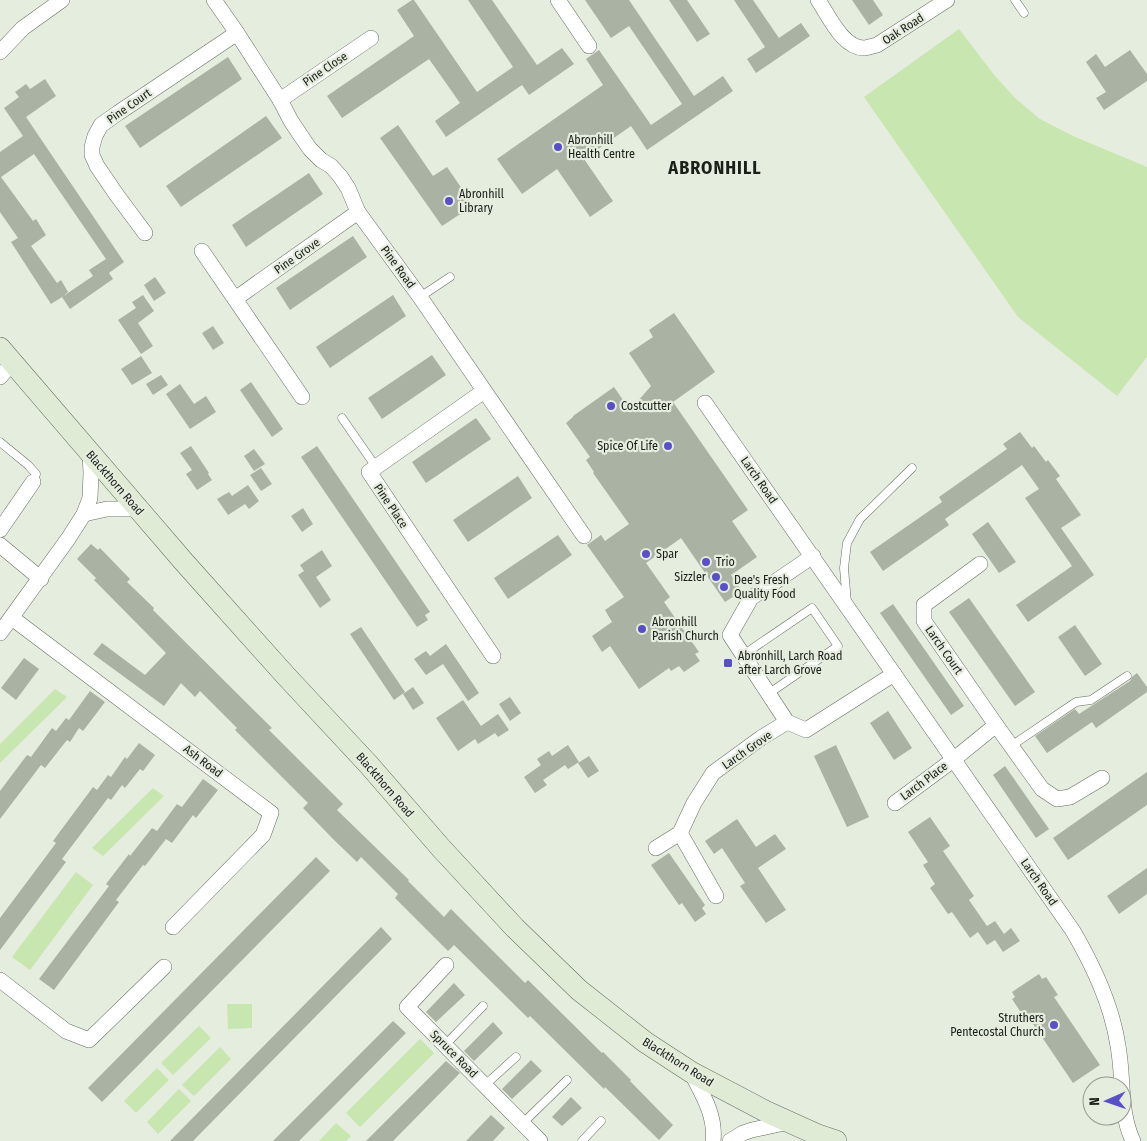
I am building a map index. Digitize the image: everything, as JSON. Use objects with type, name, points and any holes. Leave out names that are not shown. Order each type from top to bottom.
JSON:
[{"type":"street","points":[[0,52],[23,28],[62,0]]},
{"type":"street","name":"Pine Road","points":[[214,0],[310,149],[340,176],[348,188],[358,212],[420,297],[584,536]]},
{"type":"street","points":[[558,0],[589,46]]},
{"type":"street","name":"Oak Road","points":[[818,0],[844,39],[854,46],[864,48],[877,45],[947,0]]},
{"type":"street","name":"Pine Court","points":[[145,233],[97,166],[92,155],[95,136],[101,125],[237,33]]},
{"type":"street","name":"Pine Close","points":[[280,100],[370,38]]},
{"type":"street","name":"Pine Grove","points":[[235,299],[358,212]]},
{"type":"street","points":[[202,251],[302,397]]},
{"type":"street","name":"Blackthorn Road","points":[[4,362],[90,454],[441,848],[515,928],[579,990],[645,1042],[691,1072],[764,1111],[836,1141]]},
{"type":"street","name":"Pine Place","points":[[484,391],[369,472],[493,656]]},
{"type":"street","name":"Larch Road","points":[[705,403],[1073,931],[1094,968],[1103,991],[1118,1044],[1122,1076]]},
{"type":"street","points":[[0,634],[41,579],[84,514],[90,498],[90,454]]},
{"type":"street","points":[[0,530],[33,482]]},
{"type":"street","points":[[84,514],[107,509],[137,509]]},
{"type":"street","points":[[0,545],[41,579]]},
{"type":"street","points":[[812,556],[751,598],[730,635],[787,722],[806,730],[894,674]]},
{"type":"street","name":"Larch Court","points":[[980,564],[924,605],[924,621],[1042,789],[1057,799],[1070,797],[1102,778]]},
{"type":"street","name":"Ash Road","points":[[12,618],[271,813],[263,835],[173,928]]},
{"type":"street","name":"Larch Grove","points":[[680,833],[694,803],[713,773],[761,738],[787,722]]},
{"type":"street","points":[[953,760],[996,725]]},
{"type":"street","name":"Larch Place","points":[[895,803],[953,760]]},
{"type":"street","points":[[656,848],[680,833],[716,896]]},
{"type":"street","name":"Spruce Road","points":[[446,965],[407,1007],[540,1141]]},
{"type":"street","points":[[0,980],[66,1032],[89,1040],[164,966]]},
{"type":"street","points":[[691,1072],[710,1111],[713,1121],[713,1141]]},
{"type":"street","points":[[730,1141],[752,1130],[789,1122]]},
{"type":"street","name":"Larch Road","points":[[1119,1141],[1122,1126]]},
{"type":"street","name":"Larch Road","points":[[1127,1126],[1133,1141]]},
{"type":"lane","points":[[1015,0],[1024,13]]},
{"type":"lane","points":[[420,297],[450,277]]},
{"type":"lane","points":[[342,418],[376,467]]},
{"type":"lane","points":[[0,442],[32,469],[36,474],[33,482]]},
{"type":"lane","points":[[848,607],[844,568],[846,543],[860,519],[912,468]]},
{"type":"lane","points":[[743,655],[812,608],[838,646],[768,694]]},
{"type":"lane","points":[[1011,746],[1076,702],[1091,700],[1127,676]]},
{"type":"lane","points":[[445,1045],[483,1006]]},
{"type":"lane","points":[[485,1085],[516,1057]]},
{"type":"lane","points":[[523,1123],[567,1080]]},
{"type":"lane","points":[[582,1141],[601,1121]]},
{"type":"green space","points":[[959,29],[995,76],[1016,99],[1040,119],[1073,136],[1147,167],[1147,357],[1117,396],[1018,317],[864,97]]},
{"type":"green space","points":[[55,689],[67,697],[0,763],[0,744]]},
{"type":"green space","points":[[153,788],[164,796],[103,856],[92,848]]},
{"type":"green space","points":[[76,872],[93,885],[30,970],[12,957]]},
{"type":"green space","points":[[227,1004],[252,1004],[252,1028],[228,1029]]},
{"type":"green space","points":[[199,1026],[211,1038],[173,1075],[161,1063]]},
{"type":"green space","points":[[420,1039],[434,1053],[360,1127],[346,1113]]},
{"type":"green space","points":[[220,1047],[231,1059],[194,1096],[182,1085]]},
{"type":"green space","points":[[157,1068],[169,1080],[136,1113],[124,1101]]},
{"type":"green space","points":[[179,1089],[191,1101],[158,1134],[147,1122]]},
{"type":"green space","points":[[336,1123],[351,1136],[346,1141],[319,1141]]},
{"type":"building","points":[[414,0],[477,92],[513,67],[468,0],[492,0],[537,65],[562,48],[574,64],[529,95],[522,85],[446,137],[435,121],[460,103],[429,59],[342,118],[327,96],[414,36],[397,10]]},
{"type":"building","points":[[585,0],[629,0],[694,96],[723,76],[733,91],[647,150],[631,126],[584,159],[613,201],[590,217],[557,169],[522,194],[497,159],[603,85],[586,59],[599,50],[651,125],[682,104],[629,26],[611,38]]},
{"type":"building","points":[[669,0],[687,0],[710,34],[697,42]]},
{"type":"building","points":[[734,0],[753,0],[779,38],[801,23],[810,36],[756,73],[747,59],[765,47]]},
{"type":"building","points":[[852,0],[873,0],[883,15],[869,25]]},
{"type":"building","points":[[1130,50],[1147,74],[1147,81],[1104,110],[1096,98],[1106,92],[1086,62],[1096,54],[1105,67]]},
{"type":"building","points":[[228,57],[242,79],[140,148],[125,126]]},
{"type":"building","points":[[45,79],[56,96],[26,117],[124,262],[109,273],[113,279],[70,309],[62,297],[51,304],[11,242],[18,238],[0,212],[0,152],[23,136],[4,108],[19,97],[15,92],[26,84],[30,89]],"holes":[[[34,154],[106,259],[89,270],[93,276],[62,297],[68,292],[61,280],[57,283],[31,246],[46,235],[36,219],[33,221],[1,177]]]},
{"type":"building","points":[[266,116],[282,138],[181,207],[166,186]]},
{"type":"building","points":[[398,125],[433,176],[447,167],[471,202],[466,206],[468,209],[442,226],[380,138]]},
{"type":"building","points":[[309,173],[323,194],[246,247],[232,225]]},
{"type":"building","points":[[353,236],[367,257],[290,310],[276,288]]},
{"type":"building","points":[[155,277],[166,293],[154,301],[144,285]]},
{"type":"building","points":[[143,295],[154,311],[138,323],[153,346],[141,354],[118,320],[136,308],[132,302]]},
{"type":"building","points":[[393,295],[406,316],[330,368],[316,347]]},
{"type":"building","points":[[674,313],[715,372],[673,402],[748,510],[732,521],[757,557],[731,575],[742,591],[725,602],[681,538],[646,563],[670,597],[664,602],[699,652],[695,654],[700,661],[684,672],[679,666],[671,671],[669,668],[639,689],[610,646],[602,652],[592,636],[612,622],[605,610],[624,597],[587,545],[601,535],[605,541],[629,524],[593,473],[586,460],[590,457],[566,423],[614,387],[630,410],[651,386],[629,353],[653,337],[649,330]]},
{"type":"building","points":[[213,326],[224,343],[213,350],[202,333]]},
{"type":"building","points":[[432,355],[446,375],[382,419],[368,398]]},
{"type":"building","points":[[141,356],[152,373],[132,385],[121,369]]},
{"type":"building","points":[[161,375],[168,385],[153,395],[146,384]]},
{"type":"building","points":[[251,382],[283,429],[272,437],[240,390]]},
{"type":"building","points":[[180,384],[194,404],[206,396],[216,412],[190,429],[166,394]]},
{"type":"building","points":[[476,418],[491,439],[426,483],[412,462]]},
{"type":"building","points":[[1020,432],[1046,462],[1048,460],[1060,476],[1056,479],[1081,515],[1061,528],[1094,575],[1028,622],[1016,605],[1072,566],[1025,498],[1039,489],[1022,465],[945,519],[949,525],[883,571],[870,552],[942,502],[939,497],[1007,449],[1003,444]]},
{"type":"building","points":[[191,446],[212,480],[197,490],[186,474],[192,470],[180,453]]},
{"type":"building","points":[[317,446],[430,612],[425,615],[428,620],[417,627],[301,457]]},
{"type":"building","points":[[254,449],[265,464],[254,471],[244,456]]},
{"type":"building","points":[[261,468],[272,484],[261,491],[250,475]]},
{"type":"building","points":[[518,476],[532,498],[468,542],[453,520]]},
{"type":"building","points":[[248,485],[259,501],[249,509],[245,504],[228,515],[217,499],[229,492],[232,496]]},
{"type":"building","points":[[303,508],[313,524],[302,532],[291,516]]},
{"type":"building","points":[[988,522],[1016,562],[999,573],[972,534]]},
{"type":"building","points":[[558,535],[572,555],[508,599],[494,578]]},
{"type":"building","points":[[91,544],[98,550],[100,548],[130,579],[127,582],[154,608],[153,610],[272,728],[269,730],[343,804],[337,810],[444,917],[451,909],[525,983],[528,980],[631,1080],[673,1125],[659,1140],[530,1016],[528,1018],[454,945],[448,951],[395,898],[398,894],[361,857],[357,862],[333,839],[303,808],[308,803],[235,730],[237,728],[200,691],[195,697],[181,683],[164,706],[93,654],[102,643],[145,675],[166,653],[94,580],[96,578],[77,559]]},
{"type":"building","points":[[322,550],[332,566],[316,577],[331,600],[320,608],[298,575],[304,571],[300,565]]},
{"type":"building","points":[[969,598],[1035,692],[1015,706],[949,612]]},
{"type":"building","points":[[893,604],[964,706],[951,715],[880,613]]},
{"type":"building","points":[[1075,625],[1102,664],[1085,676],[1058,637]]},
{"type":"building","points":[[361,627],[405,692],[394,700],[350,634]]},
{"type":"building","points":[[446,644],[479,693],[468,701],[443,664],[426,675],[414,659],[426,651],[430,656]]},
{"type":"building","points":[[24,658],[39,669],[16,700],[1,688]]},
{"type":"building","points":[[1137,673],[1147,687],[1147,692],[1096,728],[1092,722],[1047,753],[1035,736],[1075,709],[1079,714],[1130,681]]},
{"type":"building","points":[[413,687],[424,703],[413,710],[403,694]]},
{"type":"building","points":[[90,691],[105,702],[83,731],[79,728],[70,742],[67,740],[45,768],[41,765],[0,819],[0,791],[27,755],[31,757],[52,728],[56,731],[66,718],[69,720]]},
{"type":"building","points":[[510,697],[521,713],[510,721],[499,704]]},
{"type":"building","points":[[463,700],[481,726],[498,714],[509,730],[498,737],[495,733],[478,744],[475,739],[458,751],[436,718]]},
{"type":"building","points":[[888,711],[912,748],[894,760],[870,723]]},
{"type":"building","points":[[139,743],[155,755],[143,771],[140,769],[125,788],[122,785],[111,800],[108,798],[62,859],[66,862],[0,950],[0,918],[56,843],[53,841],[93,787],[97,790],[108,775],[111,777],[125,757],[127,759]]},
{"type":"building","points":[[568,745],[579,762],[568,769],[565,765],[543,780],[547,785],[535,793],[524,777],[541,765],[537,759],[549,751],[552,756]]},
{"type":"building","points":[[836,745],[869,817],[847,827],[814,756]]},
{"type":"building","points":[[589,756],[599,771],[588,778],[578,763]]},
{"type":"building","points":[[1005,766],[1049,829],[1036,838],[993,775]]},
{"type":"building","points":[[1147,772],[1147,805],[1068,860],[1053,838]]},
{"type":"building","points":[[203,779],[218,790],[196,818],[193,815],[172,843],[166,839],[145,866],[143,865],[116,900],[119,902],[54,990],[39,979],[109,886],[106,884],[129,854],[130,856],[152,828],[157,831],[177,804],[182,807]]},
{"type":"building","points":[[930,817],[950,846],[943,851],[974,896],[969,900],[987,926],[995,921],[1004,934],[1011,928],[1020,941],[1003,952],[995,940],[998,938],[987,945],[978,932],[970,938],[952,912],[948,914],[930,888],[935,884],[923,865],[928,862],[908,832]]},
{"type":"building","points":[[737,819],[756,847],[775,834],[786,849],[758,868],[786,910],[766,923],[740,886],[745,883],[722,848],[714,854],[705,841]]},
{"type":"building","points":[[669,853],[705,905],[702,908],[706,914],[695,922],[682,903],[679,905],[651,865]]},
{"type":"building","points":[[316,857],[330,871],[102,1102],[88,1088]]},
{"type":"building","points":[[1147,868],[1147,894],[1119,914],[1107,896]]},
{"type":"building","points":[[381,927],[392,939],[193,1141],[170,1141]]},
{"type":"building","name":"Struthers Pentecostal Church","points":[[1039,974],[1042,979],[1046,977],[1058,995],[1054,997],[1100,1065],[1073,1083],[1027,1015],[1024,1017],[1012,999],[1015,997],[1012,992]]},
{"type":"building","points":[[454,983],[465,995],[436,1022],[426,1012]]},
{"type":"building","points":[[393,1021],[406,1033],[299,1141],[273,1141]]},
{"type":"building","points":[[493,1022],[503,1033],[474,1061],[464,1051]]},
{"type":"building","points":[[531,1060],[542,1071],[512,1099],[502,1089]]},
{"type":"building","points":[[446,1061],[460,1073],[393,1141],[366,1141]]},
{"type":"building","points":[[571,1097],[582,1108],[562,1126],[552,1117]]},
{"type":"building","points":[[491,1115],[505,1128],[493,1141],[466,1141]]},
{"type":"place","name":"Abronhill Health Centre","points":[[558,147]]},
{"type":"place","name":"Abronhill Library","points":[[449,201]]},
{"type":"place","name":"Costcutter","points":[[611,406]]},
{"type":"place","name":"Spice Of Life","points":[[668,446]]},
{"type":"place","name":"Spar","points":[[646,554]]},
{"type":"place","name":"Trio","points":[[706,562]]},
{"type":"place","name":"Sizzler","points":[[716,577]]},
{"type":"place","name":"Dee's Fresh Quality Food","points":[[724,587]]},
{"type":"place","name":"Abronhill Parish Church","points":[[642,629]]},
{"type":"place","name":"Abronhill, Larch Road after Larch Grove","points":[[728,663]]},
{"type":"place","name":"Struthers Pentecostal Church","points":[[1054,1025]]},
{"type":"district","name":"ABRONHILL","points":[[715,168]]}]
